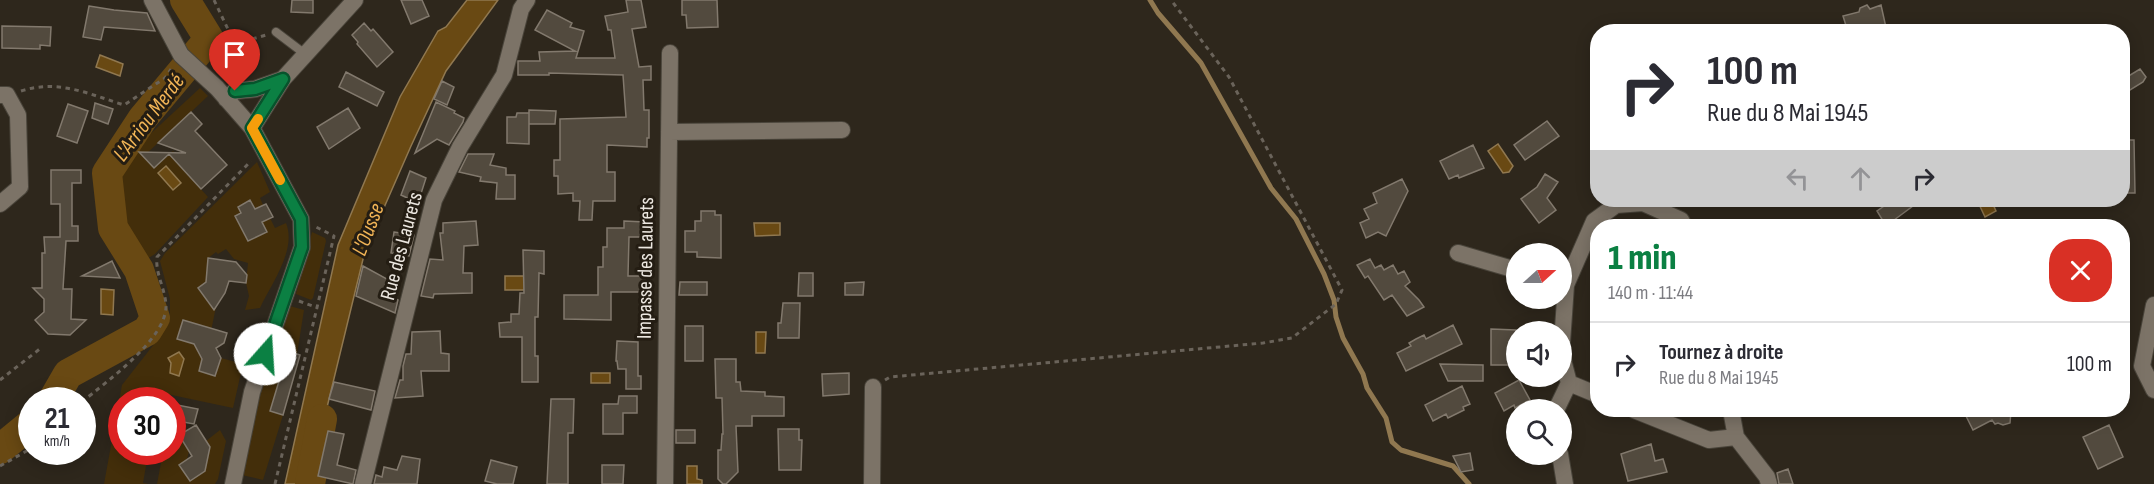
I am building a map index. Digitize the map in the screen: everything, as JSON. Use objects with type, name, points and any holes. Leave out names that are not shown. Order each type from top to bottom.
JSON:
[{"type":"street","points":[[152,0],[183,57],[217,89],[252,128],[301,219],[302,247],[252,392],[234,484]]},
{"type":"street","points":[[252,128],[283,79],[355,0]]},
{"type":"street","name":"Rue des Laurets","points":[[363,484],[434,200],[460,147],[504,75],[521,9],[527,0]]},
{"type":"street","name":"Impasse des Laurets","points":[[665,484],[670,53]]},
{"type":"street","points":[[217,89],[235,91],[255,89],[283,79]]},
{"type":"street","points":[[0,204],[20,187],[18,115],[3,95]]},
{"type":"street","points":[[669,132],[842,130]]},
{"type":"street","points":[[1597,219],[1613,207]]},
{"type":"street","points":[[1652,207],[1679,219]]},
{"type":"street","points":[[1572,267],[1590,229]]},
{"type":"street","points":[[1458,253],[1506,267]]},
{"type":"street","points":[[2154,305],[2142,366],[2154,390]]},
{"type":"street","points":[[1572,384],[1590,392]]},
{"type":"street","points":[[872,484],[873,387]]},
{"type":"street","points":[[1651,417],[1708,440],[1736,436]]},
{"type":"street","points":[[1732,417],[1736,436],[1767,477],[1769,484]]},
{"type":"street","points":[[1562,465],[1565,484]]},
{"type":"lane","points":[[276,32],[306,54]]},
{"type":"path","points":[[214,0],[235,44],[217,89]]},
{"type":"path","points":[[873,387],[890,377],[1263,343],[1292,338],[1336,304],[1342,290],[1229,77],[1172,0]]},
{"type":"path","points":[[235,44],[276,32]]},
{"type":"path","points":[[3,95],[36,86],[64,86],[124,105],[165,78],[183,57]]},
{"type":"path","points":[[96,391],[158,333],[164,320],[166,306],[156,267],[157,257],[253,159],[265,153]]},
{"type":"path","points":[[275,484],[334,236],[301,219]]},
{"type":"path","points":[[0,380],[41,348]]},
{"type":"path","points":[[0,466],[18,456]]},
{"type":"shaded area","points":[[200,88],[208,96],[144,156],[154,168],[173,151],[183,162],[180,166],[208,197],[155,254],[147,259],[121,218],[120,178],[133,150]]},
{"type":"shaded area","points":[[257,162],[270,192],[260,198],[263,205],[255,209],[250,201],[238,207],[241,213],[235,217],[245,235],[251,232],[267,232],[262,222],[270,218],[275,228],[286,223],[288,244],[281,267],[260,308],[245,310],[249,296],[246,283],[248,263],[234,259],[226,249],[218,254],[216,252],[207,259],[214,269],[210,279],[206,278],[206,282],[198,288],[205,298],[217,302],[211,331],[183,320],[177,339],[194,344],[202,359],[199,371],[215,376],[221,358],[243,364],[233,408],[186,398],[186,387],[122,387],[158,339],[170,315],[170,299],[160,261],[165,253]]},
{"type":"shaded area","points":[[312,232],[325,238],[326,241],[311,300],[296,294]]},
{"type":"shaded area","points":[[290,306],[304,310],[294,373],[271,411],[283,415],[263,480],[242,475],[261,392]]},
{"type":"shaded area","points":[[220,430],[226,441],[215,484],[157,484],[161,465],[179,465],[190,481],[205,471],[210,447],[206,441]]},
{"type":"shaded area","points":[[186,446],[189,451],[186,460]]},
{"type":"shaded area","points":[[108,462],[108,465],[146,465],[143,483],[148,484],[104,484]]},
{"type":"water","name":"L'Ousse","points":[[467,0],[498,0],[446,71],[365,251],[311,473],[312,484],[285,484],[338,245],[400,97],[438,31],[446,27]]},
{"type":"water","points":[[100,55],[123,64],[120,76],[96,67]]},
{"type":"water","points":[[1498,144],[1513,166],[1509,172],[1503,173],[1488,151]]},
{"type":"water","points":[[166,166],[181,183],[173,190],[158,173]]},
{"type":"water","points":[[1980,207],[1994,207],[1996,211],[1985,217]]},
{"type":"water","points":[[754,223],[780,223],[780,235],[755,236]]},
{"type":"water","points":[[505,276],[531,276],[532,290],[505,290]]},
{"type":"water","points":[[101,289],[114,290],[113,315],[101,314]]},
{"type":"water","points":[[756,332],[766,332],[765,353],[756,353]]},
{"type":"water","points":[[179,352],[184,359],[179,376],[170,373],[171,363],[168,358]]},
{"type":"water","points":[[591,373],[610,373],[610,383],[591,383]]},
{"type":"water","points":[[687,466],[697,466],[697,479],[702,480],[702,484],[687,484]]},
{"type":"building","points":[[292,0],[313,0],[313,13],[291,12]]},
{"type":"building","points":[[401,0],[422,0],[429,16],[411,24]]},
{"type":"building","points":[[626,0],[641,0],[646,27],[632,29],[639,67],[651,66],[651,80],[643,80],[644,110],[649,110],[649,138],[647,138],[647,147],[607,145],[607,172],[615,172],[615,201],[593,201],[592,220],[579,220],[580,201],[573,201],[573,193],[558,194],[558,176],[554,176],[554,160],[560,160],[560,119],[626,117],[623,75],[549,73],[549,75],[518,75],[518,61],[540,61],[539,52],[575,51],[535,30],[547,10],[572,23],[570,27],[584,31],[576,58],[615,58],[611,30],[608,30],[605,16],[628,12]]},
{"type":"building","points":[[682,0],[717,0],[718,27],[687,28],[686,15],[682,15]]},
{"type":"building","points":[[1867,5],[1870,9],[1881,5],[1885,24],[1846,24],[1843,16],[1859,12],[1860,8]]},
{"type":"building","points":[[89,6],[147,13],[155,31],[104,27],[101,40],[83,37]]},
{"type":"building","points":[[364,23],[371,31],[373,29],[393,52],[377,67],[352,35]]},
{"type":"building","points":[[2,26],[51,27],[50,46],[40,45],[40,49],[2,48]]},
{"type":"building","points":[[2140,69],[2146,77],[2143,82],[2130,90],[2130,75]]},
{"type":"building","points":[[346,72],[384,92],[377,106],[339,87]]},
{"type":"building","points":[[442,81],[454,87],[447,105],[434,99]]},
{"type":"building","points":[[436,102],[455,111],[454,113],[464,118],[463,122],[449,145],[437,139],[415,153]]},
{"type":"building","points":[[95,103],[113,109],[108,124],[92,118]]},
{"type":"building","points":[[68,104],[88,111],[77,143],[57,136]]},
{"type":"building","points":[[348,108],[360,128],[329,149],[317,127]]},
{"type":"building","points":[[529,110],[556,111],[555,124],[529,124]]},
{"type":"building","points":[[191,112],[202,124],[195,131],[227,165],[201,189],[169,154],[154,168],[139,152],[186,153],[158,143]]},
{"type":"building","points":[[517,113],[529,113],[529,144],[507,143],[507,117],[516,117]]},
{"type":"building","points":[[1547,121],[1559,136],[1525,160],[1514,145]]},
{"type":"building","points":[[2130,140],[2134,140],[2135,193],[2130,193]]},
{"type":"building","points":[[1473,145],[1484,168],[1459,178],[1458,175],[1449,179],[1440,161]]},
{"type":"building","points":[[468,154],[494,154],[490,165],[506,168],[506,175],[515,175],[515,199],[496,199],[497,183],[480,181],[481,177],[459,172]]},
{"type":"building","points":[[51,170],[81,170],[81,183],[72,183],[72,226],[78,226],[78,241],[66,241],[63,289],[72,289],[71,319],[86,320],[70,335],[48,334],[35,320],[44,312],[44,299],[33,288],[42,288],[44,237],[60,237],[60,204],[51,204]]},
{"type":"building","points":[[410,171],[426,178],[418,203],[401,195]]},
{"type":"building","points":[[1545,174],[1558,182],[1547,198],[1556,210],[1539,223],[1521,199],[1537,187]]},
{"type":"building","points":[[1402,179],[1408,191],[1386,236],[1378,232],[1366,238],[1360,223],[1369,219],[1364,209],[1377,203],[1373,193]]},
{"type":"building","points":[[250,200],[255,209],[266,204],[273,217],[262,222],[267,232],[248,241],[235,216],[241,213],[238,207]]},
{"type":"building","points":[[1883,207],[1912,207],[1895,219],[1882,219],[1877,211]]},
{"type":"building","points":[[701,211],[715,211],[715,215],[721,215],[721,258],[697,257],[697,252],[685,252],[685,231],[695,231],[695,221],[701,221]]},
{"type":"building","points":[[476,221],[478,245],[464,246],[463,273],[472,273],[472,293],[434,294],[433,298],[421,296],[430,259],[443,260],[440,233],[443,233],[443,223]]},
{"type":"building","points":[[624,221],[645,222],[645,237],[629,237],[628,276],[645,276],[645,292],[611,292],[611,320],[564,319],[564,295],[598,295],[598,267],[603,267],[603,247],[607,247],[607,228],[624,228]]},
{"type":"building","points":[[394,232],[414,235],[409,256],[391,253]]},
{"type":"building","points":[[523,250],[544,251],[544,274],[539,273],[538,317],[535,317],[538,382],[522,382],[522,337],[500,337],[499,323],[511,322],[511,314],[519,314],[520,293],[524,293]]},
{"type":"building","points":[[208,258],[236,262],[247,275],[246,283],[229,281],[225,293],[214,310],[198,288],[206,282]]},
{"type":"building","points":[[1370,259],[1375,268],[1381,265],[1384,270],[1393,265],[1398,274],[1404,271],[1410,282],[1405,286],[1424,307],[1407,316],[1392,295],[1384,300],[1368,276],[1365,278],[1357,265]]},
{"type":"building","points":[[112,261],[120,278],[82,276]]},
{"type":"building","points":[[363,266],[387,279],[383,293],[398,300],[395,313],[356,296]]},
{"type":"building","points":[[799,273],[813,273],[813,296],[798,296]]},
{"type":"building","points":[[680,282],[707,282],[707,295],[679,295]]},
{"type":"building","points":[[864,282],[863,295],[845,295],[845,283]]},
{"type":"building","points":[[783,303],[800,303],[799,338],[778,338],[778,323],[781,323]]},
{"type":"building","points":[[183,320],[227,333],[224,343],[216,348],[221,358],[215,376],[199,371],[202,359],[194,344],[177,339]]},
{"type":"building","points":[[1453,325],[1462,344],[1406,371],[1397,353],[1411,346],[1409,343],[1424,335],[1426,339]]},
{"type":"building","points":[[685,326],[703,326],[703,361],[685,361]]},
{"type":"building","points":[[1491,329],[1506,330],[1506,365],[1491,365]]},
{"type":"building","points":[[440,331],[441,353],[449,354],[449,371],[421,371],[423,396],[395,398],[400,380],[403,380],[406,354],[411,354],[412,332]]},
{"type":"building","points":[[617,341],[638,342],[638,376],[641,376],[641,389],[626,389],[626,369],[618,369],[616,361]]},
{"type":"building","points":[[288,351],[300,355],[283,415],[270,411]]},
{"type":"building","points":[[715,359],[736,359],[736,382],[740,382],[741,391],[765,392],[765,396],[784,397],[784,416],[752,416],[752,426],[736,426],[738,472],[726,484],[718,479],[718,450],[721,450],[723,434],[722,398],[716,398]]},
{"type":"building","points":[[1440,364],[1483,365],[1483,381],[1448,381]]},
{"type":"building","points":[[849,373],[849,394],[823,396],[822,374]]},
{"type":"building","points":[[334,382],[375,391],[371,410],[329,399]]},
{"type":"building","points":[[1462,386],[1470,404],[1463,407],[1464,410],[1448,418],[1446,414],[1433,421],[1425,405]]},
{"type":"building","points":[[1506,387],[1523,387],[1529,399],[1506,399],[1504,411],[1495,393]]},
{"type":"building","points":[[619,396],[637,396],[637,413],[623,413],[623,434],[603,434],[603,404],[618,404]]},
{"type":"building","points":[[551,399],[574,399],[573,433],[568,433],[568,484],[547,484]]},
{"type":"building","points":[[186,407],[198,409],[194,424],[186,423]]},
{"type":"building","points":[[1966,417],[2010,417],[2010,423],[1995,424],[1992,420],[1973,430]]},
{"type":"building","points":[[196,425],[210,447],[205,471],[190,481],[179,465],[186,465],[186,460],[192,456],[186,446],[186,431]]},
{"type":"building","points":[[2109,425],[2123,457],[2098,469],[2083,437]]},
{"type":"building","points":[[778,429],[799,429],[799,440],[802,440],[801,470],[779,470]]},
{"type":"building","points":[[676,430],[695,430],[695,443],[676,443]]},
{"type":"building","points":[[328,431],[344,434],[337,465],[356,470],[353,484],[318,476]]},
{"type":"building","points":[[1651,444],[1655,461],[1663,459],[1667,472],[1628,481],[1621,454]]},
{"type":"building","points":[[1470,453],[1473,470],[1461,472],[1453,456]]},
{"type":"building","points":[[402,456],[420,459],[417,484],[374,484],[376,475],[382,477],[384,467],[397,470]]},
{"type":"building","points":[[491,460],[517,467],[513,484],[485,481]]},
{"type":"building","points":[[602,465],[624,465],[623,484],[602,484]]},
{"type":"building","points":[[1788,469],[1793,484],[1779,484],[1777,473]]},
{"type":"waterway","name":"L'Arriou Merdé","points":[[60,387],[68,374],[147,331],[155,318],[139,270],[113,228],[107,173],[143,118],[209,39],[185,0]]},
{"type":"waterway","points":[[1150,0],[1158,13],[1201,63],[1271,188],[1296,219],[1324,274],[1334,300],[1336,317],[1343,338],[1363,374],[1367,388],[1386,418],[1392,442],[1401,450],[1453,466],[1469,484]]},
{"type":"waterway","name":"L'Ousse","points":[[310,484],[322,419]]},
{"type":"waterway","name":"L'Arriou Merdé","points":[[0,449],[18,434]]},
{"type":"slow traffic","points":[[258,119],[252,128],[280,180]]},
{"type":"route","points":[[235,91],[255,89],[283,79],[252,128],[301,219],[302,247],[265,354]]}]
